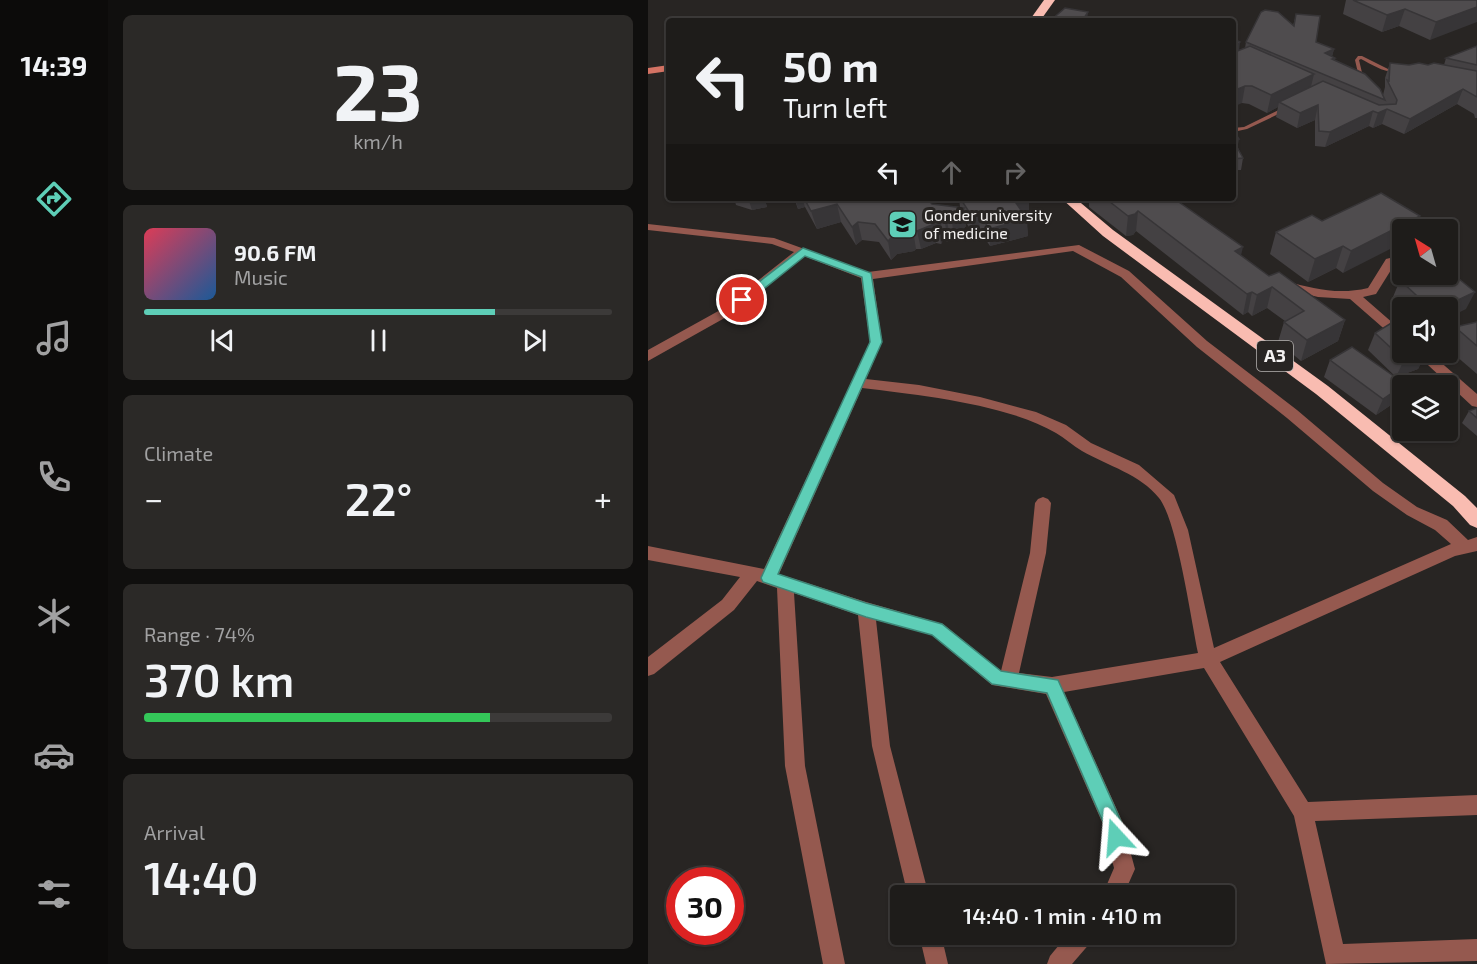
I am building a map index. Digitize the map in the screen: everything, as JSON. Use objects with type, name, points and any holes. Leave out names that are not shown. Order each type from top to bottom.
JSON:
[{"type":"highway","points":[[1038,18],[1041,8],[1048,0]]},
{"type":"highway","name":"A3","points":[[1071,201],[1108,233],[1322,390],[1459,501],[1477,520]]},
{"type":"street","points":[[648,71],[666,68]]},
{"type":"street","points":[[648,227],[774,241],[867,276],[1075,247],[1125,274],[1202,344],[1292,414],[1378,487],[1412,511],[1441,525],[1471,546]]},
{"type":"street","points":[[648,356],[726,312],[803,251]]},
{"type":"street","points":[[1276,281],[1307,291],[1354,297],[1372,291],[1390,262]]},
{"type":"street","points":[[834,964],[795,766],[769,578],[876,342],[867,276]]},
{"type":"street","points":[[1354,297],[1392,329]]},
{"type":"street","points":[[1433,363],[1477,402]]},
{"type":"street","points":[[857,383],[919,390],[981,402],[1030,416],[1060,429],[1086,447],[1134,469],[1166,495],[1180,530],[1208,659],[1303,812],[1336,959],[1477,950]]},
{"type":"street","points":[[1008,680],[1038,553],[1043,503]]},
{"type":"street","points":[[648,553],[769,578],[866,610],[937,629],[998,679],[1052,686],[1208,659],[1452,550],[1471,546]]},
{"type":"street","points":[[648,668],[728,604],[769,578]]},
{"type":"street","points":[[866,610],[880,746],[917,885]]},
{"type":"street","points":[[1052,686],[1112,821],[1125,869],[1117,885]]},
{"type":"street","points":[[1303,812],[1477,805]]},
{"type":"street","points":[[933,945],[937,964]]},
{"type":"street","points":[[1058,964],[1074,945]]},
{"type":"lane","points":[[1367,86],[1361,80],[1357,60],[1360,57],[1387,70],[1407,73]]},
{"type":"lane","points":[[1236,130],[1245,128],[1288,107]]},
{"type":"building","points":[[1353,0],[1477,0],[1477,7],[1436,22],[1405,9],[1387,15]]},
{"type":"building","points":[[1065,8],[1088,12],[1084,18],[1053,18]]},
{"type":"building","points":[[1265,10],[1278,12],[1294,26],[1296,14],[1320,16],[1316,42],[1334,49],[1325,53],[1335,58],[1332,59],[1365,74],[1380,89],[1385,100],[1246,42],[1261,12]]},
{"type":"building","points":[[1250,46],[1314,74],[1271,95],[1252,86],[1236,90],[1236,52]]},
{"type":"building","points":[[1477,46],[1477,65],[1446,58]]},
{"type":"building","points":[[1390,63],[1428,65],[1434,63],[1477,71],[1477,97],[1463,89],[1410,119],[1387,109],[1378,113],[1373,111],[1330,132],[1319,131],[1318,105],[1300,113],[1279,102],[1323,81],[1379,105],[1396,104],[1397,100],[1387,80],[1389,81]]},
{"type":"building","points":[[1236,145],[1243,158],[1236,159]]},
{"type":"building","points":[[1381,193],[1420,216],[1414,219],[1392,219],[1392,230],[1351,251],[1343,246],[1315,259],[1276,232],[1312,215],[1322,221]]},
{"type":"building","points":[[806,201],[930,201],[932,204],[964,208],[952,221],[947,220],[945,223],[941,222],[917,231],[913,230],[911,233],[893,236],[888,241],[875,224],[858,222],[852,227],[837,204],[811,211]]},
{"type":"building","points":[[962,201],[1025,201],[1016,203],[1027,219],[989,229],[979,213],[971,215]]},
{"type":"building","points":[[1109,201],[1177,201],[1243,247],[1235,251],[1269,276],[1279,272],[1345,320],[1307,340],[1284,322],[1304,311],[1272,287],[1257,295],[1252,292],[1247,294],[1138,211],[1128,216]]},
{"type":"building","points":[[1458,278],[1475,292],[1458,300],[1458,297],[1418,297],[1405,285],[1458,285]]},
{"type":"building","points":[[1477,322],[1477,346],[1458,330],[1458,326]]},
{"type":"building","points":[[1392,323],[1392,349],[1375,333]]},
{"type":"building","points":[[1352,347],[1392,375],[1392,393],[1383,399],[1330,360]]},
{"type":"building","points":[[1477,408],[1477,418],[1469,411]]},
{"type":"place","name":"Gonder university of medicine","points":[[903,224]]},
{"type":"route","points":[[742,300],[803,251],[867,276],[876,342],[769,578],[866,610],[937,629],[998,679],[1052,686],[1112,821],[1116,837]]}]
